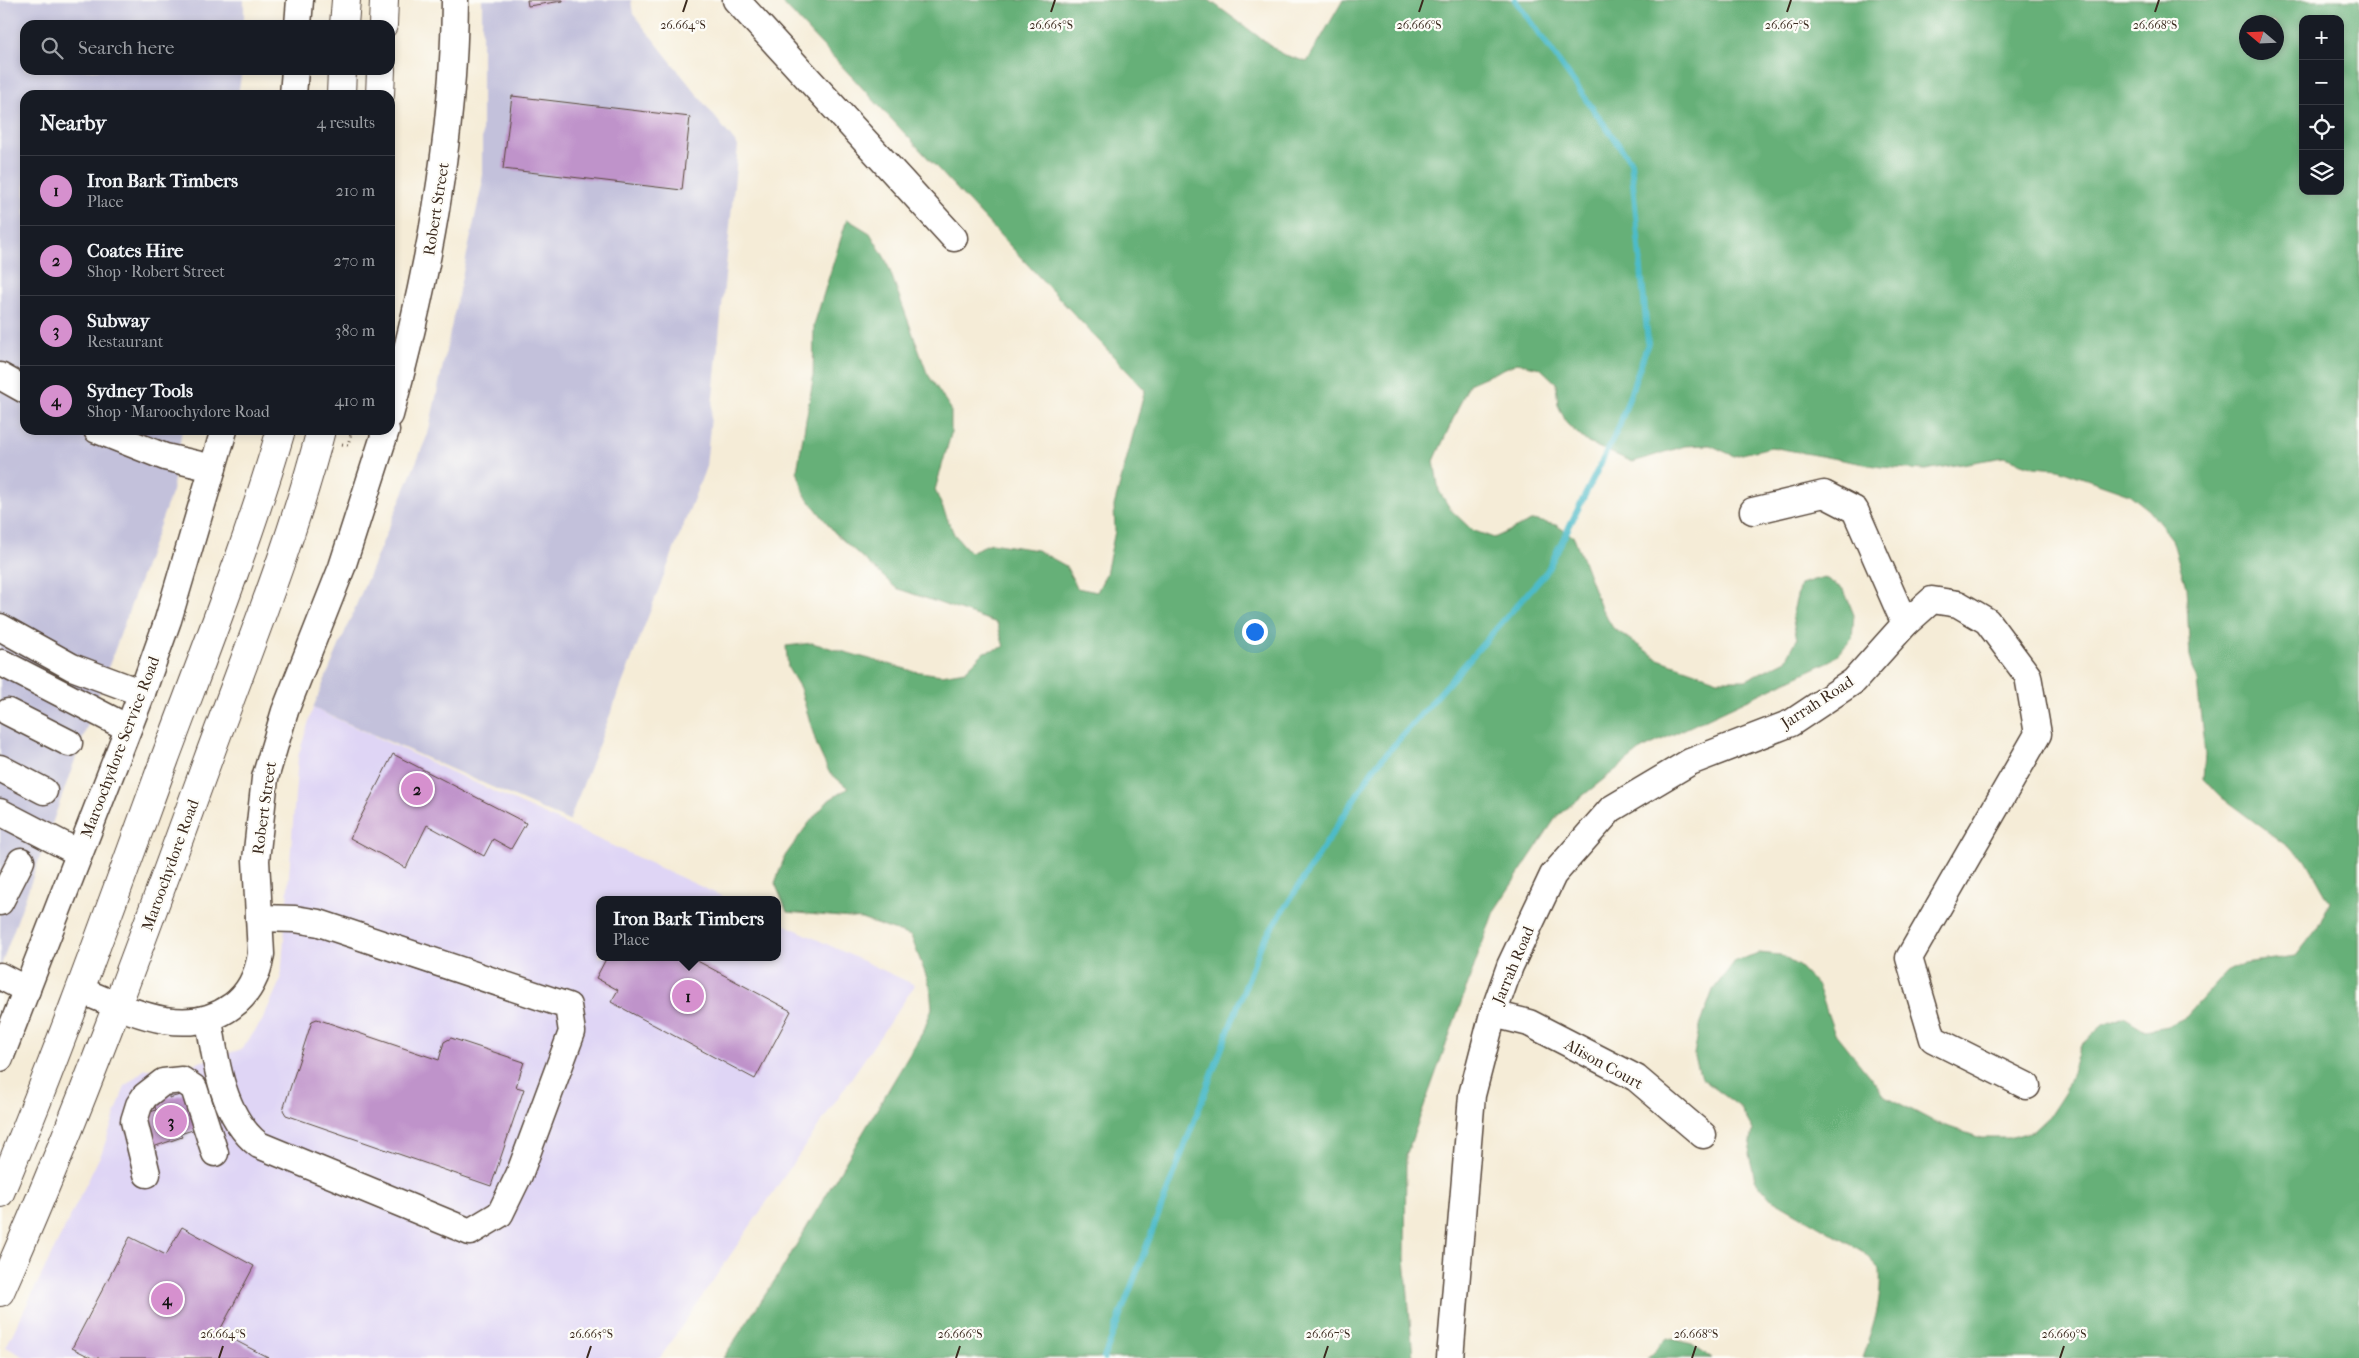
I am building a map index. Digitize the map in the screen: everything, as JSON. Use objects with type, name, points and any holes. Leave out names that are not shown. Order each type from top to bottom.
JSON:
[{"type":"highway","points":[[344,20],[346,0]]},
{"type":"highway","points":[[383,20],[384,0]]},
{"type":"highway","points":[[340,90],[342,75]]},
{"type":"highway","points":[[380,90],[382,75]]},
{"type":"highway","points":[[0,1193],[80,990],[232,582],[258,510],[280,435]]},
{"type":"highway","name":"Maroochydore Road","points":[[0,1292],[69,1132],[118,1005],[278,568],[319,435]]},
{"type":"street","points":[[298,20],[300,0]]},
{"type":"street","name":"Robert Street","points":[[395,395],[423,284],[436,213],[452,76],[455,0]]},
{"type":"street","points":[[736,0],[954,238]]},
{"type":"street","points":[[293,90],[295,75]]},
{"type":"street","points":[[0,376],[20,387]]},
{"type":"street","points":[[108,435],[165,457],[213,468]]},
{"type":"street","name":"Maroochydore Service Road","points":[[0,1058],[142,694],[168,620],[223,435]]},
{"type":"street","name":"Robert Street","points":[[80,990],[164,1020],[191,1022],[209,1019],[237,1002],[252,982],[259,968],[261,954],[256,860],[259,820],[270,761],[285,711],[342,567],[384,435]]},
{"type":"street","points":[[1753,511],[1824,494],[1855,510],[1905,624]]},
{"type":"street","name":"Jarrah Road","points":[[1450,1358],[1472,1095],[1493,1014],[1510,966],[1553,875],[1611,809],[1690,762],[1791,722],[1854,681],[1905,624],[1932,600],[1958,604],[1987,621],[2028,676],[2038,734],[1909,958],[1933,1039],[2027,1086]]},
{"type":"street","points":[[0,627],[72,667],[142,694]]},
{"type":"street","points":[[2,663],[128,728]]},
{"type":"street","points":[[27,676],[4,720],[69,743]]},
{"type":"street","points":[[0,768],[44,791]]},
{"type":"street","points":[[0,812],[79,853]]},
{"type":"street","points":[[0,902],[21,861]]},
{"type":"street","points":[[209,1019],[213,1049],[229,1102],[246,1134],[259,1145],[470,1232],[500,1214],[519,1174],[572,1032],[568,1006],[319,923],[295,919],[259,918]]},
{"type":"street","points":[[0,976],[27,990]]},
{"type":"street","name":"Alison Court","points":[[1493,1014],[1529,1023],[1636,1078],[1703,1134]]},
{"type":"street","points":[[147,1174],[134,1121],[139,1105],[145,1096],[163,1082],[182,1080],[194,1088],[215,1153]]},
{"type":"shaded area","points":[[0,0],[244,0],[244,20],[20,20],[20,75],[241,75],[239,90],[20,90],[20,435],[181,435],[172,491],[0,968]]},
{"type":"shaded area","points":[[482,0],[631,0],[633,14],[738,146],[706,467],[569,821],[313,708],[428,434],[482,185]]},
{"type":"shaded area","points":[[313,708],[721,896],[596,896],[596,961],[781,961],[781,923],[915,985],[660,1358],[26,1358],[6,1347],[102,1152],[125,1086],[145,1069],[177,1069],[242,1049],[262,1021],[281,979],[298,757]]},
{"type":"green space","points":[[780,0],[1209,0],[1282,54],[1307,62],[1343,0],[2359,0],[2359,1358],[1862,1358],[1878,1305],[1880,1270],[1862,1251],[1770,1198],[1755,1180],[1749,1154],[1753,1130],[1740,1107],[1701,1078],[1694,1054],[1699,1029],[1713,990],[1735,961],[1759,953],[1780,955],[1800,967],[1818,986],[1834,1032],[1885,1096],[1935,1122],[1981,1138],[2009,1138],[2033,1131],[2050,1115],[2065,1092],[2081,1045],[2103,1025],[2124,1017],[2145,1030],[2167,1026],[2186,1017],[2226,972],[2244,963],[2296,956],[2317,929],[2330,902],[2307,861],[2221,797],[2203,779],[2205,755],[2197,681],[2190,657],[2186,587],[2172,539],[2149,510],[2129,494],[2058,469],[2034,467],[2004,457],[1925,470],[1881,467],[1771,447],[1734,456],[1710,445],[1685,446],[1633,462],[1588,443],[1567,424],[1558,405],[1556,383],[1540,368],[1517,363],[1469,384],[1434,461],[1439,491],[1451,510],[1472,530],[1494,538],[1533,520],[1556,525],[1574,537],[1601,608],[1613,628],[1658,659],[1718,680],[1746,680],[1786,660],[1797,639],[1792,616],[1800,584],[1824,577],[1844,590],[1854,615],[1852,639],[1832,660],[1642,749],[1557,816],[1494,911],[1406,1156],[1405,1258],[1413,1358],[723,1358],[779,1274],[924,1030],[932,1008],[930,986],[911,936],[861,919],[787,912],[775,883],[785,856],[808,824],[829,800],[848,788],[829,772],[817,746],[800,688],[788,668],[786,646],[812,643],[913,671],[942,675],[965,671],[984,652],[1004,647],[997,623],[896,588],[835,533],[805,495],[797,471],[813,380],[814,325],[847,219],[870,233],[886,260],[927,373],[951,409],[951,434],[935,490],[954,534],[970,552],[991,543],[1037,550],[1066,566],[1077,588],[1097,592],[1106,574],[1115,531],[1114,506],[1145,390]]},
{"type":"green space","points":[[1667,1338],[1692,1344],[1712,1358],[1647,1358]]},
{"type":"building","points":[[527,0],[563,0],[563,1],[528,6]]},
{"type":"building","points":[[512,96],[690,117],[682,190],[503,169]]},
{"type":"building","points":[[393,754],[526,823],[511,849],[493,839],[484,856],[427,825],[406,868],[350,838]]},
{"type":"building","points":[[605,961],[697,961],[791,1011],[755,1079],[611,1002],[618,990],[596,978]]},
{"type":"building","points":[[317,1019],[439,1060],[444,1042],[451,1038],[524,1062],[516,1087],[524,1089],[491,1186],[286,1115],[283,1110],[312,1021]]},
{"type":"building","points":[[188,1093],[199,1128],[180,1134],[182,1137],[153,1147],[143,1115],[156,1110],[153,1100],[169,1095],[169,1098]]},
{"type":"building","points":[[182,1227],[254,1266],[219,1332],[269,1358],[92,1358],[72,1348],[130,1237],[166,1255]]},
{"type":"waterway","points":[[1104,1358],[1261,945],[1374,768],[1547,571],[1619,427],[1648,343],[1631,162],[1515,0]]},
{"type":"place","name":"Coates Hire","points":[[417,789]]},
{"type":"place","name":"Iron Bark Timbers","points":[[688,996]]},
{"type":"place","name":"Subway","points":[[171,1121]]},
{"type":"place","name":"Sydney Tools","points":[[167,1299]]}]
